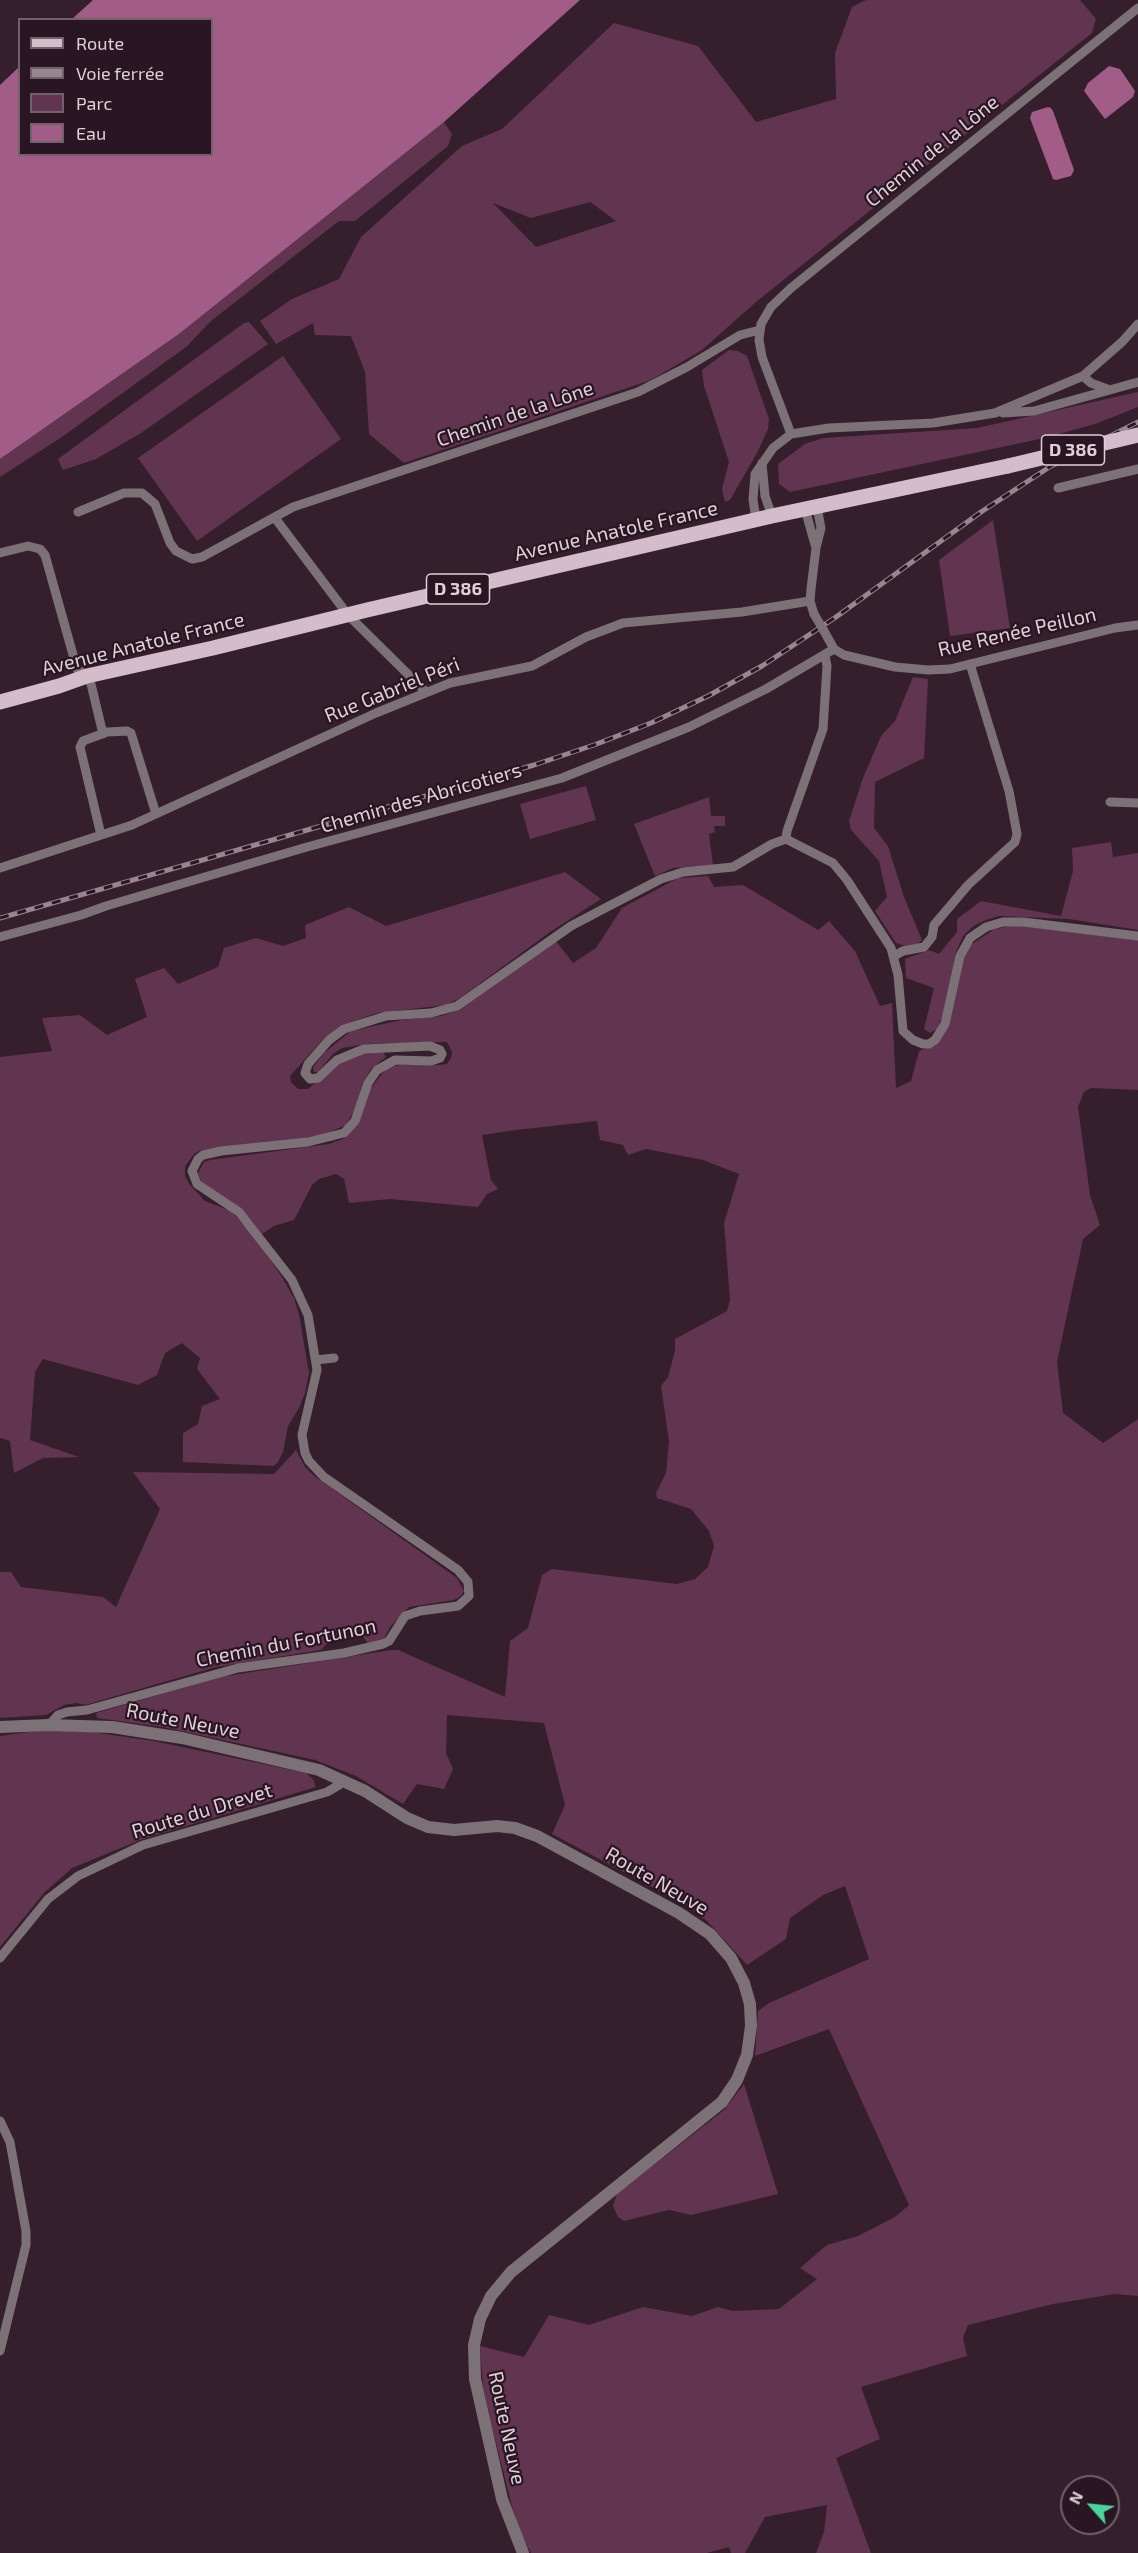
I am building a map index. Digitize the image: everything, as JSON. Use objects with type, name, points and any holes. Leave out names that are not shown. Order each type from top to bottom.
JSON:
[{"type":"main road","name":"Avenue Anatole France","points":[[0,702],[87,676],[772,516],[1138,435]]},
{"type":"street","name":"Chemin de la Lône","points":[[78,512],[124,493],[142,493],[154,504],[170,543],[176,551],[192,559],[202,557],[293,507],[638,392],[687,367],[740,334],[760,330],[771,307],[791,288],[1138,8]]},
{"type":"street","points":[[995,413],[1067,385],[1083,376],[1122,342],[1138,324]]},
{"type":"street","points":[[760,330],[762,357],[791,434]]},
{"type":"street","points":[[1083,376],[1091,383],[1110,390]]},
{"type":"street","points":[[756,520],[753,489],[755,474],[762,460],[791,434],[829,428],[933,423],[995,413],[1034,411],[1138,382]]},
{"type":"street","points":[[1067,385],[1078,400]]},
{"type":"street","points":[[762,460],[764,488],[772,516]]},
{"type":"street","points":[[1058,488],[1138,469]]},
{"type":"street","points":[[811,508],[816,548],[810,601],[814,614],[834,649]]},
{"type":"street","points":[[275,518],[348,615],[426,693]]},
{"type":"street","points":[[0,554],[28,546],[40,549],[45,555],[77,669],[87,676],[103,734]]},
{"type":"street","name":"Rue Gabriel Péri","points":[[0,868],[132,825],[376,713],[460,681],[532,666],[586,637],[623,623],[742,612],[810,601]]},
{"type":"street","name":"Rue Renée Peillon","points":[[834,649],[855,658],[903,668],[950,669],[1114,628],[1138,626]]},
{"type":"street","name":"Chemin des Abricotiers","points":[[0,937],[307,847],[562,778],[689,727],[756,694],[834,649]]},
{"type":"street","points":[[825,655],[827,666],[823,729],[786,839],[833,863],[847,880],[891,948],[894,956],[903,1032],[923,1044],[930,1044],[935,1040],[945,1024],[960,956],[970,938],[986,927],[1003,922],[1023,921],[1138,936]]},
{"type":"street","points":[[894,956],[903,951],[924,947],[932,937],[934,925],[968,885],[1015,842],[1017,834],[1009,792],[970,664]]},
{"type":"street","points":[[101,835],[80,747],[83,741],[103,734],[127,731],[131,733],[156,814]]},
{"type":"street","points":[[1110,802],[1138,803]]},
{"type":"street","name":"Chemin du Fortunon","points":[[49,1725],[58,1715],[66,1712],[87,1710],[158,1688],[238,1668],[344,1653],[383,1644],[389,1641],[405,1616],[420,1611],[458,1606],[467,1600],[470,1586],[458,1570],[324,1477],[309,1461],[302,1435],[317,1370],[308,1315],[292,1280],[239,1212],[197,1184],[192,1171],[198,1159],[203,1155],[221,1150],[298,1144],[344,1133],[355,1121],[368,1083],[377,1070],[395,1060],[431,1061],[440,1058],[442,1054],[440,1050],[430,1046],[364,1049],[345,1055],[333,1062],[318,1078],[310,1079],[305,1073],[308,1064],[329,1040],[344,1029],[386,1016],[431,1013],[458,1006],[571,926],[661,879],[683,872],[733,867],[772,844],[786,839]]},
{"type":"street","points":[[316,1360],[334,1358]]},
{"type":"street","name":"Route Neuve","points":[[0,1727],[112,1726],[171,1736],[301,1765],[365,1791],[407,1818],[428,1827],[454,1830],[497,1826],[515,1828],[537,1836],[679,1913],[710,1934],[731,1958],[744,1983],[750,2004],[752,2026],[747,2055],[737,2080],[722,2102],[511,2272],[491,2296],[484,2309],[475,2339],[475,2379],[502,2499],[523,2553]]},
{"type":"street","name":"Route du Drevet","points":[[0,1958],[48,1899],[78,1876],[143,1845],[327,1792],[339,1785],[341,1780]]},
{"type":"street","points":[[0,2121],[10,2142],[26,2238],[0,2351]]},
{"type":"green space","points":[[866,0],[1080,0],[1096,19],[1092,33],[756,302],[702,350],[651,380],[404,463],[369,434],[365,372],[351,336],[315,335],[313,323],[276,344],[260,321],[292,299],[339,279],[361,237],[462,146],[502,129],[614,23],[698,46],[756,122],[836,99],[835,53],[852,7]],"holes":[[[590,202],[616,221],[536,247],[493,203],[531,218]]]},
{"type":"green space","points":[[444,122],[452,134],[448,146],[355,221],[339,221],[211,321],[186,347],[62,437],[0,477],[0,459],[179,334]]},
{"type":"green space","points":[[249,322],[268,344],[141,433],[96,459],[63,470],[58,459],[244,323]]},
{"type":"green space","points":[[729,350],[738,351],[747,356],[769,419],[768,429],[757,453],[730,500],[725,502],[722,489],[729,462],[704,386],[702,370]]},
{"type":"green space","points":[[283,356],[341,439],[197,541],[138,458]]},
{"type":"green space","points":[[1138,392],[1138,407],[1098,423],[1049,437],[790,492],[779,484],[778,464],[805,444],[823,438],[977,428]]},
{"type":"green space","points":[[993,520],[1010,628],[950,636],[939,560]]},
{"type":"green space","points":[[913,677],[928,679],[924,758],[875,782],[874,828],[888,846],[904,897],[922,940],[915,946],[905,946],[896,943],[875,911],[887,897],[879,861],[851,830],[849,821],[863,778],[881,736],[895,721]]},
{"type":"green space","points":[[586,786],[596,820],[530,839],[520,804]]},
{"type":"green space","points":[[709,797],[711,816],[725,816],[725,826],[714,826],[715,832],[709,834],[713,865],[673,868],[655,876],[634,824]]},
{"type":"green space","points":[[1111,842],[1113,857],[1138,853],[1138,930],[1069,919],[999,916],[973,926],[963,936],[956,952],[945,1010],[937,1029],[930,1033],[924,1029],[934,988],[906,978],[905,959],[929,950],[939,954],[957,932],[957,919],[981,901],[1061,916],[1073,871],[1072,848]]},
{"type":"green space","points":[[565,872],[601,899],[550,932],[460,998],[446,1005],[377,1013],[342,1025],[325,1037],[290,1076],[291,1082],[298,1089],[308,1089],[339,1063],[363,1052],[382,1050],[386,1057],[371,1069],[363,1082],[355,1109],[346,1125],[323,1135],[201,1150],[194,1154],[185,1166],[185,1176],[190,1185],[205,1201],[231,1211],[256,1239],[294,1298],[309,1373],[305,1393],[288,1426],[283,1452],[278,1462],[274,1466],[183,1462],[183,1433],[198,1424],[202,1406],[220,1399],[197,1369],[200,1358],[182,1343],[165,1353],[157,1375],[138,1385],[43,1359],[35,1372],[30,1440],[79,1457],[43,1458],[14,1473],[10,1441],[0,1438],[0,1057],[52,1051],[42,1018],[80,1015],[107,1035],[147,1017],[135,979],[164,968],[178,984],[218,967],[224,948],[256,938],[283,946],[306,938],[305,925],[349,907],[386,926]]},
{"type":"green space","points":[[708,876],[714,887],[743,885],[818,930],[829,921],[855,951],[880,1006],[892,1003],[896,1088],[911,1081],[919,1051],[935,1045],[966,951],[972,944],[993,930],[1012,925],[1138,940],[1138,1090],[1091,1088],[1084,1092],[1078,1107],[1090,1195],[1100,1225],[1083,1239],[1057,1362],[1063,1413],[1103,1443],[1138,1419],[1138,2296],[1115,2294],[1053,2304],[968,2325],[963,2338],[967,2356],[861,2387],[880,2439],[836,2458],[871,2553],[816,2553],[824,2532],[827,2505],[765,2517],[745,2553],[731,2553],[729,2547],[707,2553],[531,2553],[521,2534],[512,2506],[492,2427],[483,2386],[480,2346],[524,2357],[549,2315],[589,2325],[643,2307],[692,2316],[718,2307],[733,2311],[779,2309],[817,2279],[800,2268],[827,2245],[858,2236],[895,2217],[909,2205],[829,2029],[755,2056],[758,2011],[769,2003],[869,1959],[845,1886],[823,1895],[790,1918],[786,1939],[747,1965],[707,1921],[686,1905],[552,1834],[565,1805],[544,1723],[447,1715],[446,1753],[453,1769],[444,1789],[417,1784],[403,1804],[356,1776],[315,1760],[163,1727],[97,1718],[96,1713],[220,1677],[391,1650],[398,1650],[505,1697],[510,1641],[528,1628],[542,1575],[552,1569],[677,1584],[695,1579],[708,1567],[714,1546],[709,1531],[691,1509],[657,1498],[656,1493],[666,1473],[669,1441],[661,1386],[668,1377],[675,1351],[675,1339],[727,1311],[730,1300],[724,1223],[739,1174],[703,1160],[646,1149],[628,1155],[623,1145],[600,1140],[597,1121],[516,1130],[482,1135],[491,1180],[498,1189],[487,1194],[478,1207],[390,1199],[349,1203],[344,1179],[336,1174],[319,1179],[312,1185],[294,1220],[274,1226],[262,1234],[241,1208],[209,1189],[201,1181],[198,1173],[204,1162],[210,1160],[329,1144],[343,1139],[358,1124],[368,1092],[384,1071],[391,1066],[400,1065],[447,1064],[451,1058],[452,1052],[447,1042],[367,1044],[342,1048],[333,1054],[318,1072],[314,1072],[313,1067],[324,1053],[351,1031],[402,1020],[441,1016],[461,1009],[555,940],[573,963],[596,948],[622,908],[678,878]]},
{"type":"green space","points":[[296,1450],[305,1467],[313,1475],[457,1578],[464,1591],[461,1596],[454,1600],[409,1607],[390,1627],[383,1641],[369,1646],[359,1629],[350,1629],[331,1639],[321,1650],[216,1667],[85,1705],[76,1703],[64,1705],[46,1715],[0,1718],[0,1572],[11,1572],[21,1587],[103,1597],[116,1607],[160,1509],[133,1472],[274,1474]]},
{"type":"green space","points":[[44,1730],[91,1732],[154,1741],[306,1773],[313,1779],[316,1787],[143,1839],[72,1868],[44,1893],[0,1947],[0,1736]]},
{"type":"green space","points":[[744,2084],[778,2194],[691,2215],[669,2210],[624,2221],[618,2217],[613,2206],[617,2194],[724,2110]]},
{"type":"water","points":[[93,0],[580,0],[444,122],[179,334],[0,459],[0,85],[18,68],[18,156],[213,156],[213,18],[73,18]]},
{"type":"water","points":[[1109,66],[1120,69],[1135,91],[1133,97],[1105,119],[1084,91],[1088,83]]},
{"type":"water","points":[[1048,107],[1053,111],[1074,170],[1071,176],[1056,180],[1053,179],[1030,118],[1032,112]]},
{"type":"railway","points":[[0,918],[534,765],[651,723],[708,696],[762,666],[836,617],[981,512],[1051,466],[1138,422]]}]
